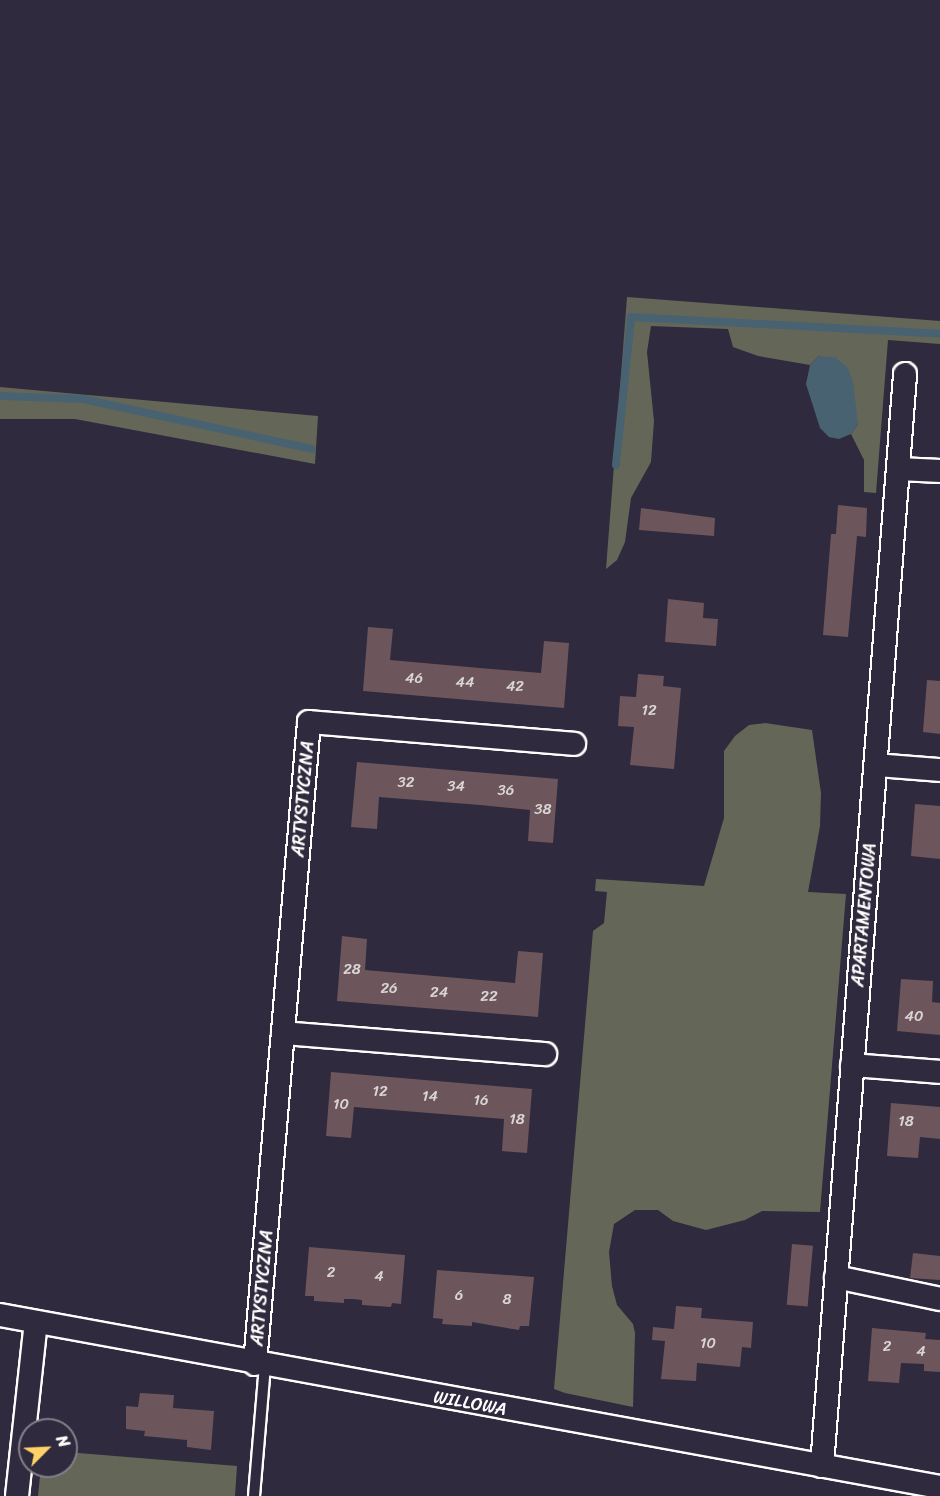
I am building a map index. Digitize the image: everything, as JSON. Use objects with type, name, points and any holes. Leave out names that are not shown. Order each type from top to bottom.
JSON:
[{"type":"street","name":"APARTAMENTOWA","points":[[822,1466],[905,375]]},
{"type":"street","points":[[899,469],[940,471]]},
{"type":"street","name":"ARTYSTYCZNA","points":[[260,1365],[283,1033],[309,722],[574,744]]},
{"type":"street","points":[[876,765],[940,770]]},
{"type":"street","points":[[283,1033],[545,1054]]},
{"type":"street","points":[[852,1065],[940,1072]]},
{"type":"street","points":[[836,1277],[940,1299]]},
{"type":"street","name":"WILLOWA","points":[[0,1315],[260,1365],[940,1487]]},
{"type":"street","points":[[17,1496],[36,1322]]},
{"type":"lane","points":[[254,1496],[260,1365]]},
{"type":"green space","points":[[627,297],[940,321],[940,344],[888,340],[876,493],[864,492],[864,460],[851,434],[858,424],[819,356],[810,365],[758,356],[733,347],[728,329],[651,326],[647,352],[654,421],[651,462],[631,498],[625,542],[617,560],[606,569]]},
{"type":"green space","points":[[0,387],[318,416],[315,464],[75,419],[0,419]]},
{"type":"green space","points":[[765,723],[812,730],[821,793],[820,826],[808,892],[846,894],[820,1212],[762,1211],[745,1220],[706,1230],[673,1221],[658,1210],[635,1210],[614,1224],[609,1252],[612,1286],[617,1305],[633,1324],[635,1333],[633,1407],[565,1393],[554,1389],[593,931],[604,923],[607,892],[595,891],[596,879],[704,886],[724,818],[724,751],[735,736],[749,725]]},
{"type":"green space","points":[[78,1453],[237,1466],[235,1496],[38,1496],[40,1478],[78,1478]]},
{"type":"water","points":[[819,356],[835,357],[848,368],[853,382],[858,424],[851,434],[839,439],[829,437],[820,428],[806,384],[810,365]]},
{"type":"building","points":[[838,505],[867,508],[866,537],[857,536],[848,637],[823,635],[831,534],[836,534]]},
{"type":"building","points":[[641,508],[715,518],[714,536],[639,530]]},
{"type":"building","points":[[668,599],[704,603],[703,618],[718,619],[716,646],[665,642]]},
{"type":"building","points":[[368,627],[393,629],[390,660],[541,673],[544,641],[569,643],[564,708],[363,691]]},
{"type":"building","points":[[638,674],[664,676],[663,686],[681,688],[674,769],[630,765],[634,727],[618,726],[620,696],[636,697]]},
{"type":"building","points":[[927,680],[940,681],[940,734],[923,732]]},
{"type":"building","points":[[357,762],[558,779],[553,843],[528,841],[530,810],[379,797],[377,829],[351,827]]},
{"type":"building","points":[[915,804],[940,806],[940,859],[911,856]]},
{"type":"building","points":[[342,936],[367,939],[365,970],[515,983],[518,951],[543,953],[538,1017],[337,1001]]},
{"type":"building","points":[[901,979],[933,981],[932,1002],[940,1003],[940,1035],[897,1031]]},
{"type":"building","points":[[331,1072],[532,1089],[527,1153],[502,1151],[504,1119],[354,1107],[351,1138],[326,1136]]},
{"type":"building","points":[[891,1103],[940,1107],[940,1139],[920,1137],[918,1158],[887,1156]]},
{"type":"building","points":[[792,1244],[813,1246],[808,1307],[787,1305]]},
{"type":"building","points":[[309,1247],[405,1255],[401,1304],[392,1303],[391,1307],[362,1305],[362,1300],[353,1299],[344,1299],[344,1303],[314,1301],[314,1296],[305,1296]]},
{"type":"building","points":[[913,1253],[940,1256],[940,1280],[910,1278]]},
{"type":"building","points":[[437,1270],[534,1277],[529,1326],[520,1326],[519,1330],[472,1322],[472,1326],[442,1324],[443,1319],[433,1318]]},
{"type":"building","points":[[676,1306],[702,1308],[701,1318],[753,1322],[751,1348],[742,1347],[740,1367],[697,1363],[696,1381],[661,1379],[665,1341],[652,1340],[653,1327],[674,1329]]},
{"type":"building","points":[[872,1328],[926,1333],[925,1339],[940,1340],[940,1372],[924,1371],[924,1364],[901,1363],[899,1383],[868,1381]]},
{"type":"building","points":[[140,1393],[174,1395],[173,1408],[214,1411],[211,1450],[187,1447],[187,1440],[144,1436],[145,1431],[126,1429],[126,1406],[138,1407]]},
{"type":"waterway","points":[[616,465],[631,317],[940,334]]},
{"type":"waterway","points":[[0,396],[83,399],[312,449]]}]
